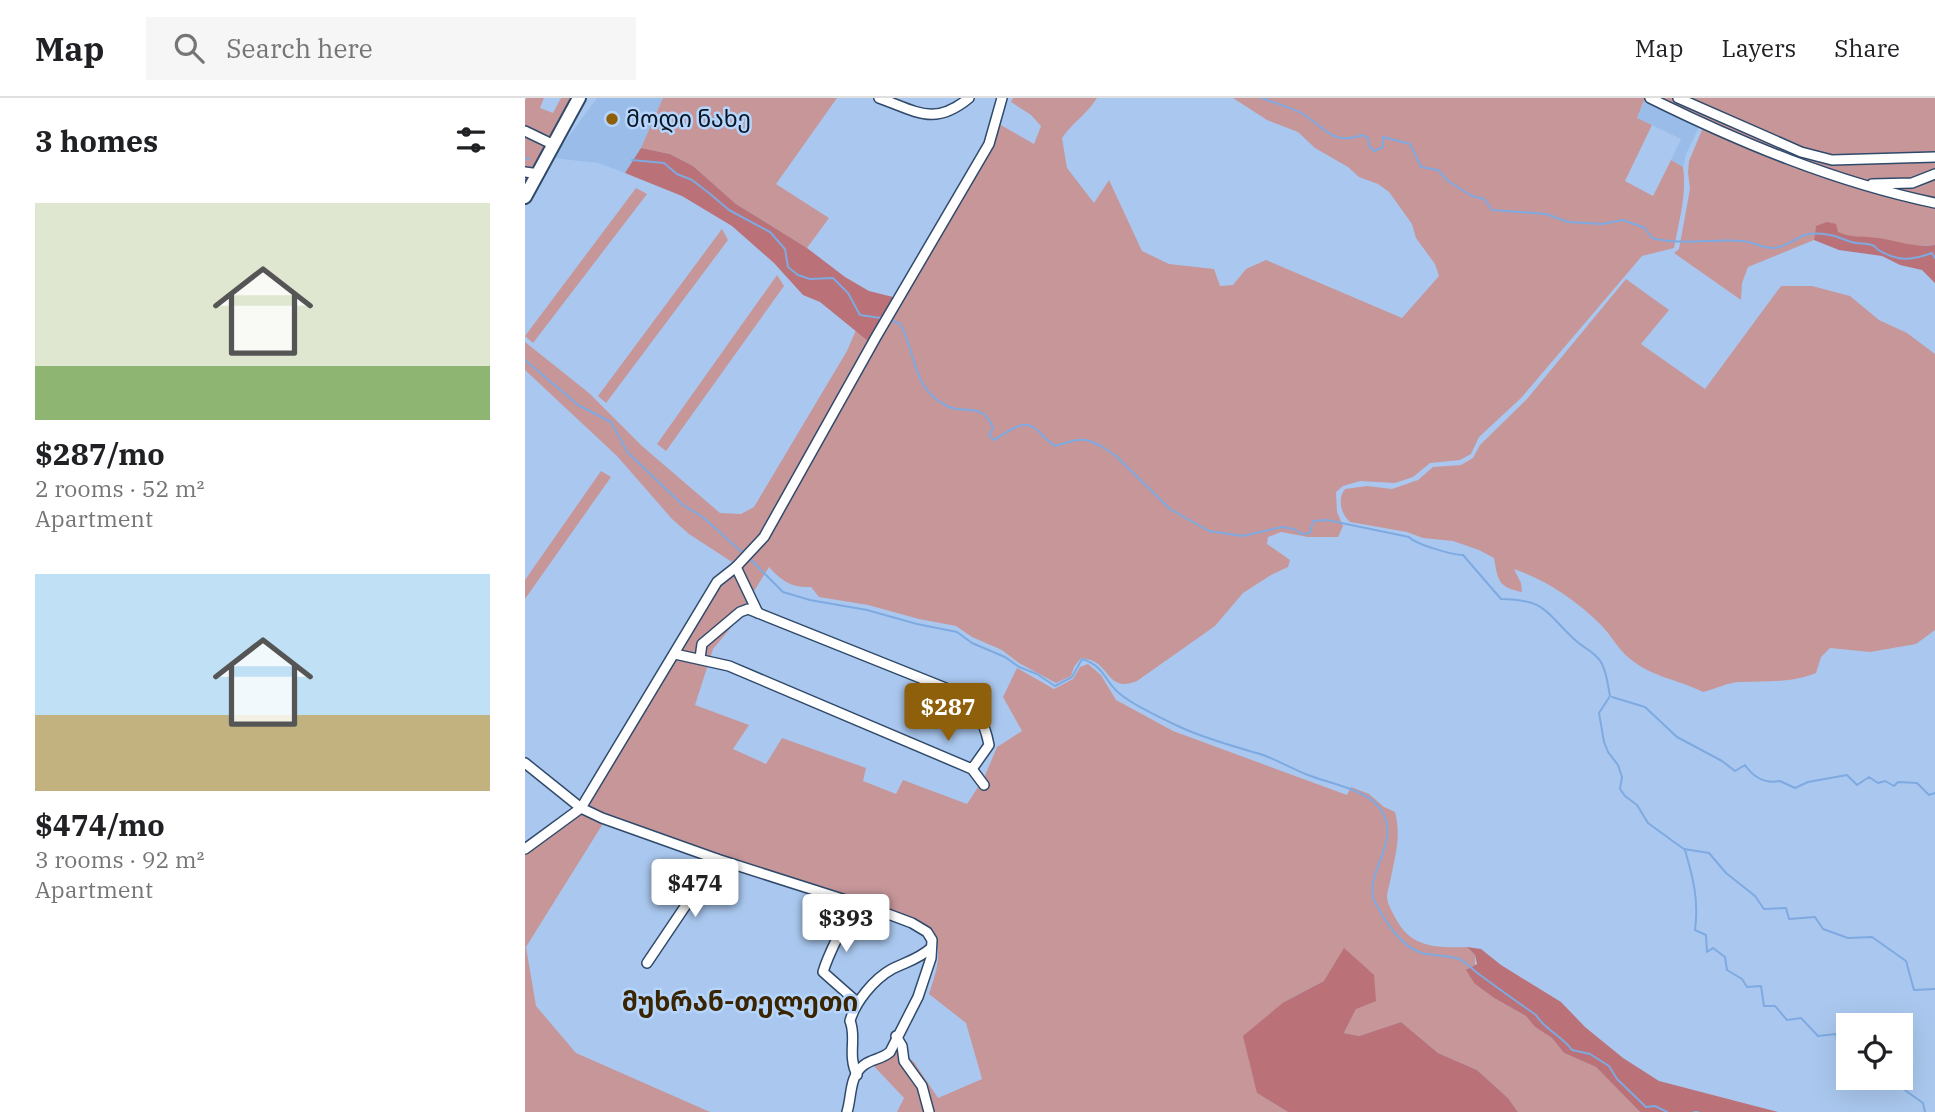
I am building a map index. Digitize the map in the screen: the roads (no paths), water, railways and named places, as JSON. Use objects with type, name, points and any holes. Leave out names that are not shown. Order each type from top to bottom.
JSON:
[{"type":"highway","points":[[525,197],[579,98]]},
{"type":"street","points":[[879,98],[921,114],[934,116],[953,110],[969,98]]},
{"type":"street","points":[[525,849],[581,808],[716,582],[736,567],[764,537],[876,337],[989,144],[1002,98]]},
{"type":"street","points":[[1650,98],[1793,162],[1935,203]]},
{"type":"street","points":[[1678,98],[1801,152],[1832,160],[1935,157]]},
{"type":"street","points":[[525,131],[554,145]]},
{"type":"street","points":[[525,172],[539,174]]},
{"type":"street","points":[[1862,184],[1912,183],[1935,174]]},
{"type":"street","points":[[736,567],[758,613]]},
{"type":"street","points":[[700,658],[702,644],[740,612],[748,609],[958,693],[969,700],[986,730],[989,745],[972,769]]},
{"type":"street","points":[[675,654],[729,666],[972,769],[984,785]]},
{"type":"street","points":[[525,763],[581,808],[602,818],[912,923],[927,932],[932,940],[931,958],[918,997],[890,1052],[863,1065],[857,1074],[850,1087],[851,1100],[847,1112]]},
{"type":"street","points":[[647,963],[717,859]]},
{"type":"street","points":[[852,903],[823,972],[857,1002]]},
{"type":"street","points":[[857,1074],[852,1064],[853,1029],[849,1021],[857,1002],[883,974],[912,962],[931,948]]},
{"type":"street","points":[[897,1036],[902,1046],[904,1061],[922,1086],[929,1112]]},
{"type":"waterway","points":[[1262,98],[1299,112],[1336,137],[1352,138],[1362,135],[1368,138],[1369,146],[1374,151],[1383,147],[1383,137],[1410,144],[1421,167],[1438,170],[1448,181],[1472,196],[1484,199],[1492,210],[1546,214],[1568,222],[1602,224],[1623,220],[1645,228],[1652,238],[1675,241],[1743,241],[1774,248],[1805,235],[1822,234],[1872,245],[1887,255],[1900,258],[1932,253],[1935,258]]},
{"type":"waterway","points":[[525,158],[529,159]]},
{"type":"waterway","points":[[632,160],[664,163],[677,174],[692,180],[729,210],[770,232],[785,249],[788,267],[798,275],[810,279],[833,278],[848,293],[860,315],[881,318]]},
{"type":"waterway","points":[[890,320],[900,324],[916,370],[927,390],[947,406],[984,414],[993,428],[989,435],[994,440],[1026,425],[1032,426],[1055,446],[1087,440],[1116,456],[1170,509],[1209,531],[1243,536],[1282,527],[1302,534],[1310,533],[1313,521],[1327,520],[1409,537],[1434,549],[1463,555],[1501,599],[1528,602],[1543,609],[1602,664],[1610,696],[1599,713],[1604,742],[1618,765],[1622,777],[1620,789],[1637,805],[1648,823],[1684,849],[1709,853],[1726,873],[1755,896],[1764,909],[1786,908],[1789,919],[1815,917],[1823,929],[1848,938],[1872,937],[1906,961],[1914,990],[1935,989]]},
{"type":"waterway","points":[[525,360],[578,405],[611,422],[628,453],[683,505],[704,518],[744,554]]},
{"type":"waterway","points":[[748,557],[783,592],[957,632],[972,643],[1005,657],[1055,686],[1072,677],[1082,659],[1090,662],[1125,698],[1166,720],[1200,735],[1266,756],[1308,775],[1354,790],[1370,799],[1385,817],[1388,830],[1372,892],[1389,926],[1401,940],[1422,953],[1462,960],[1536,1015],[1572,1050],[1590,1054],[1609,1066],[1617,1079],[1646,1107],[1655,1106],[1667,1112]]},
{"type":"waterway","points":[[1612,697],[1645,707],[1677,737],[1735,771],[1745,765],[1756,777],[1765,781],[1780,781],[1795,788],[1808,782],[1847,775],[1857,785],[1869,777],[1878,783],[1885,781],[1894,786],[1898,782],[1917,783],[1929,795],[1935,793]]},
{"type":"waterway","points":[[1685,850],[1695,889],[1695,930],[1706,935],[1707,952],[1713,948],[1725,957],[1727,970],[1742,979],[1747,987],[1761,986],[1764,1006],[1775,1006],[1787,1020],[1801,1018],[1818,1036],[1836,1034]]},
{"type":"waterway","points":[[1905,1090],[1923,1103],[1925,1112]]},
{"type":"place","name":"მოდი ნახე","points":[[612,119]]},
{"type":"district","name":"მუხრან-თელეთი","points":[[740,1002]]}]
